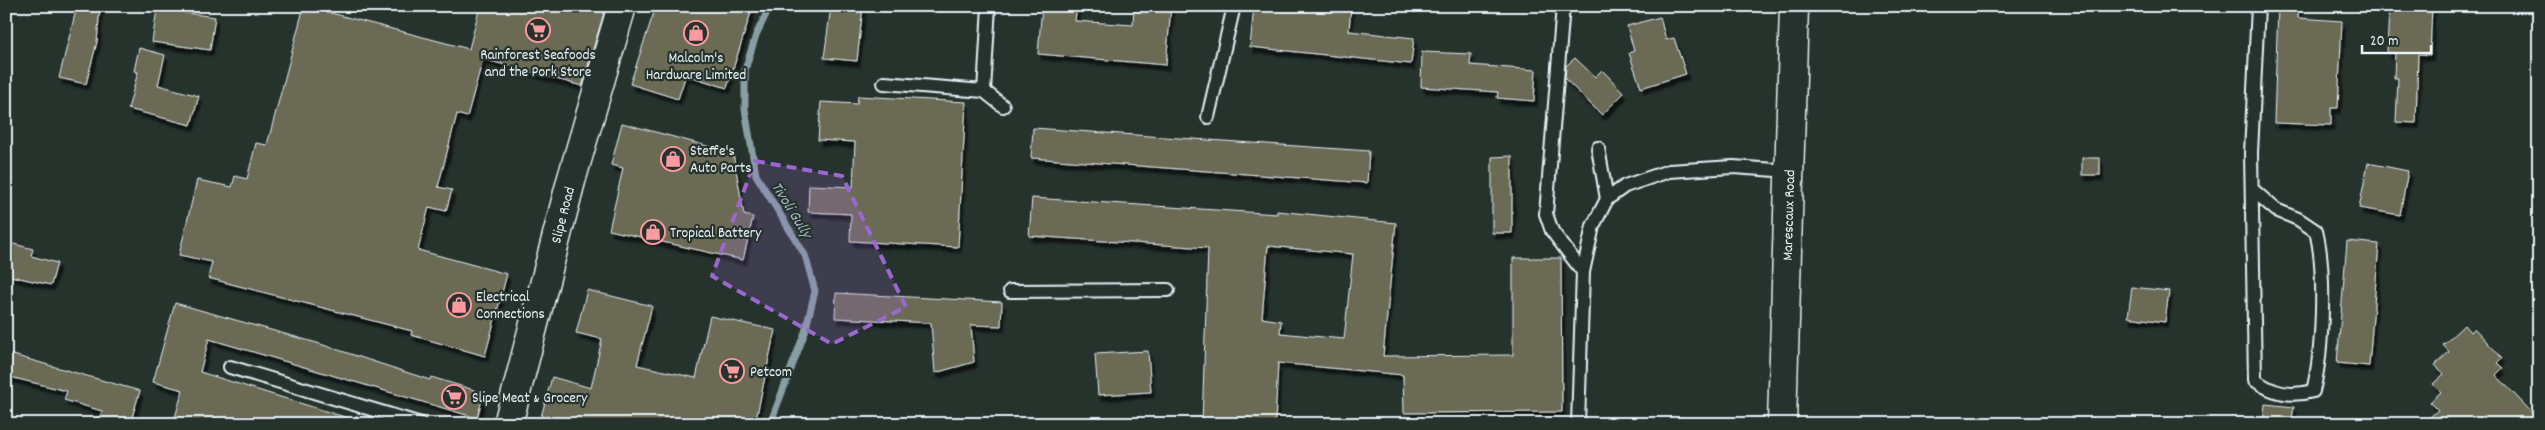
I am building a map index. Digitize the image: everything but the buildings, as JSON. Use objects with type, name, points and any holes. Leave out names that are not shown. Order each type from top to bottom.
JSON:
[{"type":"main road","name":"Slipe Road","points":[[508,424],[571,181],[622,6]]},
{"type":"main road","name":"Marescaux Road","points":[[1782,424],[1794,6]]},
{"type":"lane","points":[[984,92],[989,6]]},
{"type":"lane","points":[[1208,117],[1234,6]]},
{"type":"lane","points":[[1563,6],[1546,214],[1552,231],[1583,272]]},
{"type":"lane","points":[[2252,190],[2276,210],[2298,219],[2316,231],[2322,255],[2318,370],[2313,391],[2295,396],[2265,388],[2254,380],[2251,153],[2258,6]]},
{"type":"lane","points":[[884,83],[984,92],[1003,106]]},
{"type":"lane","points":[[1598,148],[1607,199]]},
{"type":"lane","points":[[1578,424],[1583,272],[1593,226],[1607,199],[1625,186],[1669,171],[1733,167],[1789,171]]},
{"type":"lane","points":[[1010,291],[1168,290]]},
{"type":"lane","points":[[230,367],[421,424]]},
{"type":"highlighted area","points":[[755,161],[842,176],[906,307],[832,344],[712,276]]},
{"type":"waterway","name":"Tivoli Gully","points":[[770,6],[756,35],[745,70],[745,109],[756,175],[805,255],[815,291],[805,332],[770,424]]},
{"type":"place","name":"Rainforest Seafoods and the Pork Store","points":[[538,30]]},
{"type":"place","name":"Malcolm's Hardware Limited","points":[[696,33]]},
{"type":"place","name":"Steffe's Auto Parts","points":[[673,159]]},
{"type":"place","name":"Tropical Battery","points":[[653,232]]},
{"type":"place","name":"Electrical Connections","points":[[459,305]]},
{"type":"place","name":"Petcom","points":[[732,371]]},
{"type":"place","name":"Slipe Meat & Grocery","points":[[454,397]]}]
